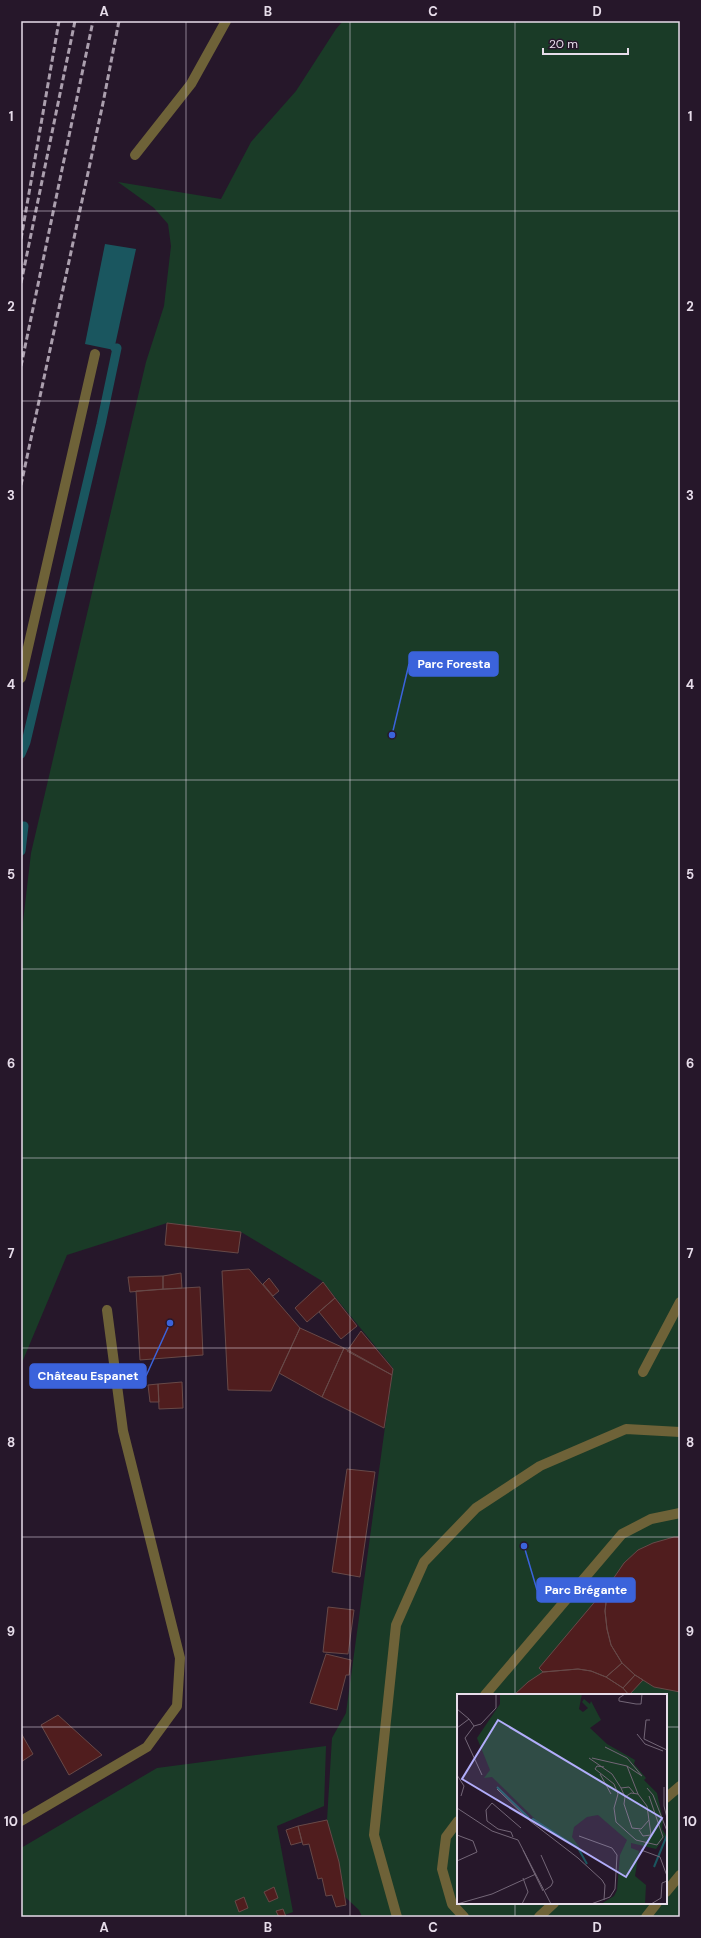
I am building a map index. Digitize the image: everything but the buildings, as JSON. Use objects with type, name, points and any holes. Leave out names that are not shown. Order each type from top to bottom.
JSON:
[{"type":"lane","points":[[136,155],[191,84],[226,21]]},
{"type":"lane","points":[[21,678],[95,354]]},
{"type":"lane","points":[[643,1372],[680,1302]]},
{"type":"lane","points":[[21,1821],[147,1747],[177,1706],[180,1658],[123,1430],[107,1310]]},
{"type":"lane","points":[[396,1917],[374,1835],[396,1625],[424,1562],[476,1508],[540,1466],[626,1429],[680,1432]]},
{"type":"lane","points":[[486,1694],[622,1534],[651,1519],[680,1513]]},
{"type":"lane","points":[[667,1797],[680,1786]]},
{"type":"lane","points":[[457,1822],[446,1837],[442,1869],[452,1904],[464,1917]]},
{"type":"lane","points":[[667,1891],[680,1875]]},
{"type":"lane","points":[[538,1917],[553,1904]]},
{"type":"lane","points":[[646,1917],[656,1904]]},
{"type":"shaded area","points":[[343,21],[680,21],[680,1917],[362,1917],[359,1910],[343,1895],[339,1862],[327,1820],[332,1738],[346,1713],[393,1368],[322,1281],[241,1232],[167,1223],[67,1255],[21,1365],[21,939],[31,853],[146,362],[164,306],[171,246],[168,224],[154,208],[118,182],[221,199],[251,142],[296,91],[336,29]]},
{"type":"shaded area","points":[[105,244],[136,249],[114,350],[85,344]]},
{"type":"shaded area","points":[[326,1746],[324,1806],[277,1826],[293,1912],[279,1917],[21,1917],[21,1848],[157,1768]]},
{"type":"waterway","points":[[21,754],[26,742],[101,424],[117,348],[115,348]]},
{"type":"waterway","points":[[21,826],[24,826],[21,851]]},
{"type":"railway","points":[[21,239],[59,21]]},
{"type":"railway","points":[[21,283],[75,21]]},
{"type":"railway","points":[[21,366],[93,21]]},
{"type":"railway","points":[[21,485],[103,103],[119,21]]},
{"type":"place","name":"Parc Foresta","points":[[392,735]]},
{"type":"place","name":"Château Espanet","points":[[170,1323]]},
{"type":"place","name":"Parc Brégante","points":[[524,1546]]}]
